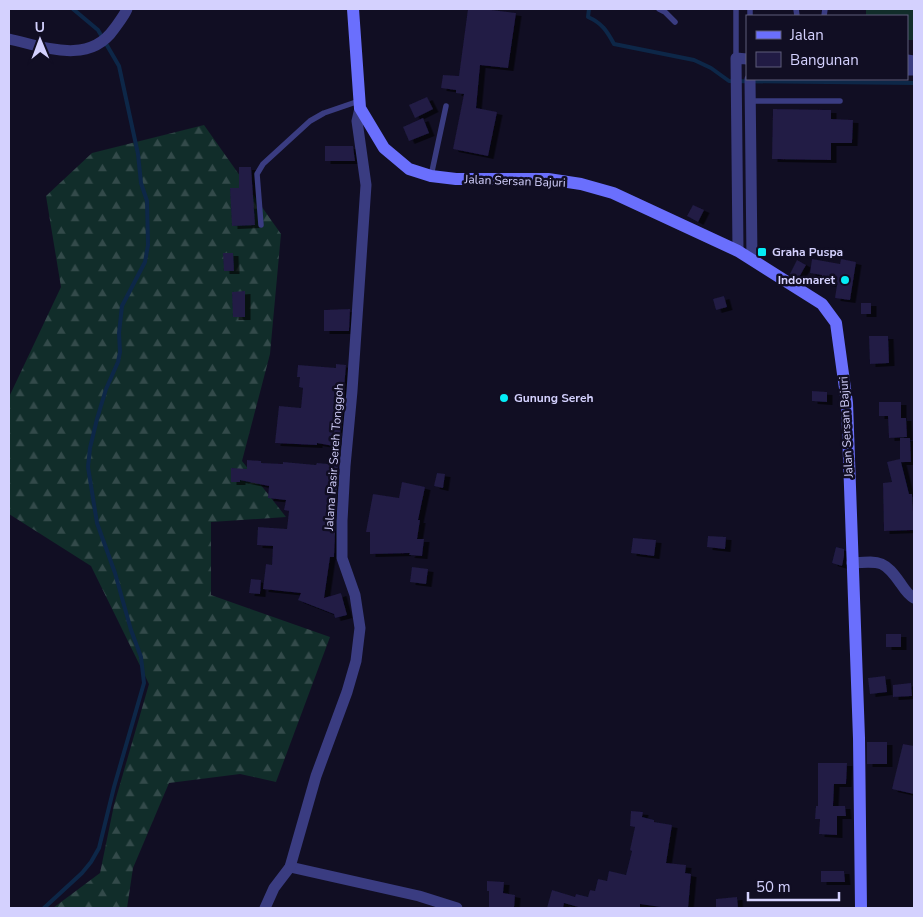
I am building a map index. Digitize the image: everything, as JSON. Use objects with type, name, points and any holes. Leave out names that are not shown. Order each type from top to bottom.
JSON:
[{"type":"main road","name":"Jalan Sersan Bajuri","points":[[353,9],[359,105],[384,148],[409,169],[431,176],[456,180],[548,179],[581,184],[613,193],[752,259],[822,304],[836,323],[848,403],[859,738],[861,908]]},
{"type":"street","points":[[9,39],[70,52],[92,48],[108,38],[127,9]]},
{"type":"street","points":[[738,251],[741,64]]},
{"type":"street","points":[[750,80],[752,259]]},
{"type":"street","name":"Jalana Pasir Sereh Tonggoh","points":[[265,908],[274,888],[290,867],[316,776],[347,692],[356,661],[360,628],[355,596],[342,558],[345,466],[366,195],[366,177],[357,121],[359,105]]},
{"type":"street","points":[[852,563],[873,562],[889,566],[908,595],[914,598]]},
{"type":"street","points":[[290,867],[419,896],[457,908]]},
{"type":"lane","points":[[659,9],[675,22]]},
{"type":"lane","points":[[736,9],[741,64]]},
{"type":"lane","points":[[750,101],[840,101]]},
{"type":"lane","points":[[261,225],[257,174],[263,164],[324,112],[359,105]]},
{"type":"lane","points":[[431,176],[446,106]]},
{"type":"green space","points":[[866,9],[914,9],[914,40],[908,40],[908,15],[866,15]]},
{"type":"green space","points":[[204,125],[281,234],[270,354],[242,461],[286,517],[211,522],[211,595],[330,637],[276,782],[240,774],[169,783],[133,868],[127,908],[53,908],[100,873],[114,805],[149,684],[91,566],[9,514],[9,397],[61,287],[46,196],[92,153]]},
{"type":"building","points":[[468,9],[516,13],[508,68],[480,65],[476,108],[497,112],[488,156],[453,149],[464,94],[456,93],[456,90],[441,88],[443,75],[459,76]]},
{"type":"building","points":[[427,97],[433,109],[415,118],[409,105]]},
{"type":"building","points":[[773,109],[831,110],[831,119],[853,120],[852,143],[831,143],[831,160],[772,159]]},
{"type":"building","points":[[423,118],[429,133],[409,141],[403,127]]},
{"type":"building","points":[[325,146],[353,146],[355,161],[325,161]]},
{"type":"building","points":[[239,167],[251,167],[255,225],[232,226],[230,188],[239,188]]},
{"type":"building","points":[[693,205],[704,210],[698,222],[687,216]]},
{"type":"building","points":[[223,253],[233,253],[234,271],[224,271]]},
{"type":"building","points":[[812,259],[840,264],[841,259],[856,262],[850,300],[835,298],[837,285],[821,282],[822,275],[810,273]]},
{"type":"building","points":[[797,260],[806,265],[798,279],[790,274]]},
{"type":"building","points":[[245,291],[245,317],[233,317],[232,292]]},
{"type":"building","points":[[724,296],[727,307],[716,310],[713,299]]},
{"type":"building","points":[[861,303],[871,303],[871,314],[861,314]]},
{"type":"building","points":[[350,309],[349,331],[324,331],[324,310]]},
{"type":"building","points":[[869,336],[888,336],[889,363],[870,364]]},
{"type":"building","points":[[336,364],[346,365],[339,447],[317,443],[317,445],[275,443],[279,406],[301,408],[303,388],[299,387],[300,377],[297,377],[298,365],[336,368]]},
{"type":"building","points":[[812,391],[827,392],[827,402],[812,401]]},
{"type":"building","points":[[879,402],[901,402],[901,418],[906,418],[907,437],[889,438],[888,416],[879,416]]},
{"type":"building","points":[[900,438],[910,438],[911,462],[901,462],[909,494],[912,494],[914,530],[884,531],[883,483],[892,482],[887,462],[900,459]]},
{"type":"building","points":[[247,460],[261,461],[261,463],[283,464],[283,462],[338,465],[334,557],[330,557],[324,598],[341,593],[347,615],[335,618],[334,614],[298,600],[301,593],[263,589],[266,564],[272,565],[273,546],[257,545],[258,527],[287,529],[289,511],[284,510],[286,500],[268,498],[269,486],[240,480],[240,482],[231,482],[231,468],[247,469]]},
{"type":"building","points":[[437,473],[445,474],[443,488],[434,486]]},
{"type":"building","points":[[402,482],[425,487],[418,520],[420,520],[417,539],[424,539],[422,556],[409,555],[410,553],[370,554],[370,532],[366,532],[373,494],[399,498]]},
{"type":"building","points":[[708,536],[726,537],[725,549],[707,547]]},
{"type":"building","points":[[633,538],[656,540],[654,556],[631,553]]},
{"type":"building","points":[[836,547],[844,549],[842,566],[832,563]]},
{"type":"building","points":[[412,567],[428,569],[426,584],[410,582]]},
{"type":"building","points":[[251,579],[261,580],[260,594],[249,593]]},
{"type":"building","points":[[886,634],[901,634],[901,647],[886,647]]},
{"type":"building","points":[[885,676],[887,692],[870,694],[868,678]]},
{"type":"building","points":[[911,683],[912,696],[893,697],[893,685]]},
{"type":"building","points":[[867,742],[887,742],[887,764],[867,764]]},
{"type":"building","points":[[903,744],[914,746],[914,794],[892,789]]},
{"type":"building","points":[[818,763],[847,763],[846,784],[834,784],[833,806],[845,806],[846,816],[837,816],[837,835],[819,834],[820,819],[815,819],[816,806],[818,806]]},
{"type":"building","points":[[631,811],[643,812],[642,817],[654,820],[654,822],[672,825],[666,863],[686,865],[685,873],[691,874],[688,908],[668,908],[640,904],[640,908],[582,908],[564,903],[563,908],[547,908],[552,890],[575,897],[576,894],[588,897],[590,890],[595,891],[598,879],[607,881],[609,871],[626,875],[635,827],[630,826]]},
{"type":"building","points":[[821,871],[844,871],[845,882],[821,882]]},
{"type":"building","points":[[487,881],[504,882],[503,893],[515,895],[514,908],[489,908]]},
{"type":"building","points":[[737,897],[738,908],[716,908],[716,899]]},
{"type":"waterway","points":[[44,908],[82,873],[99,848],[114,787],[144,683],[141,657],[131,630],[115,573],[97,523],[88,467],[90,448],[97,419],[106,389],[118,362],[122,306],[145,262],[148,245],[147,201],[141,183],[138,154],[119,66],[98,30],[73,9]]},
{"type":"waterway","points":[[589,9],[588,17],[604,28],[614,44],[694,60],[711,68],[729,81],[914,83]]},
{"type":"place","name":"Graha Puspa","points":[[762,252]]},
{"type":"place","name":"Indomaret","points":[[845,280]]},
{"type":"place","name":"Gunung Sereh","points":[[504,398]]}]
